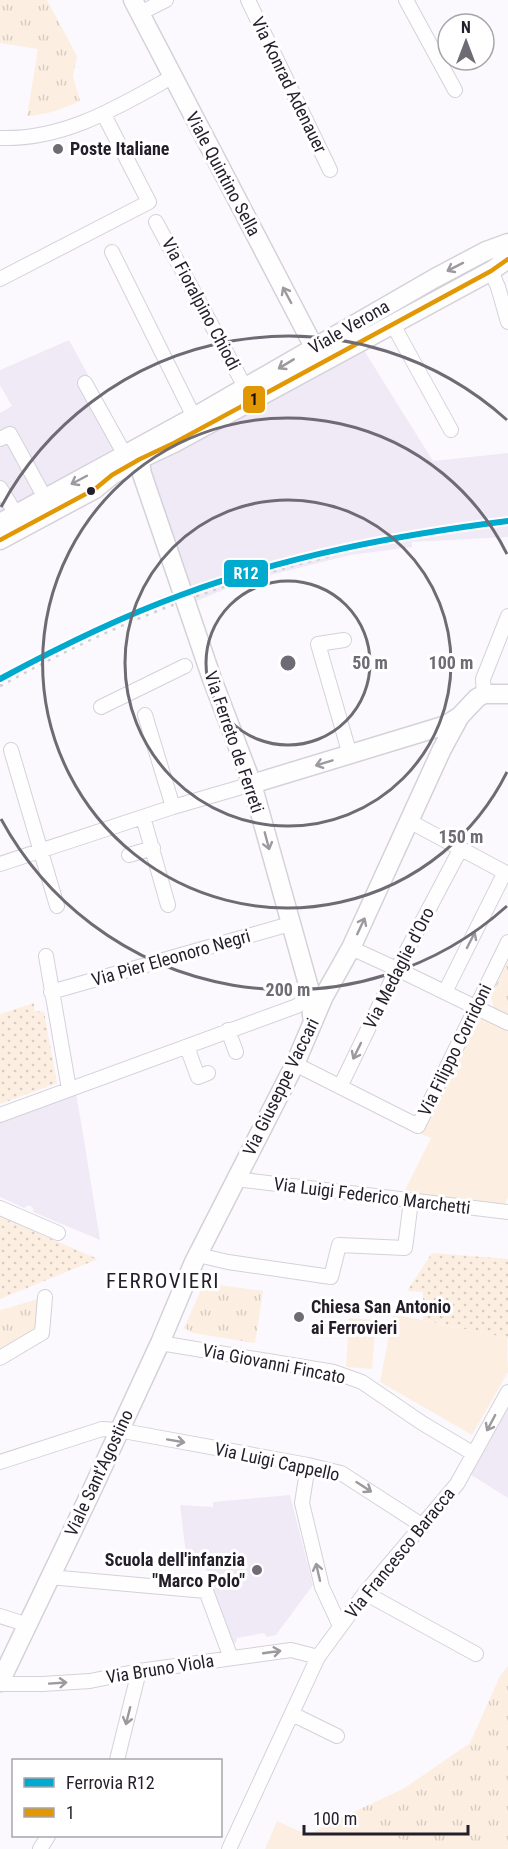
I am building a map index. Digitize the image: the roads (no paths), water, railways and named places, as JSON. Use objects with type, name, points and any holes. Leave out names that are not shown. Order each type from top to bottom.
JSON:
[{"type":"main road","name":"Viale Quintino Sella","points":[[136,7],[314,347]]},
{"type":"main road","name":"Viale Verona","points":[[150,497],[150,478],[156,458],[171,437],[194,417],[435,278],[486,251],[508,243]]},
{"type":"main road","name":"Viale Verona","points":[[171,437],[491,271],[508,259]]},
{"type":"main road","points":[[0,523],[45,498],[171,437]]},
{"type":"main road","points":[[95,489],[132,457]]},
{"type":"main road","name":"Via Ferreto de Ferreti","points":[[132,457],[142,474],[212,679],[252,784],[290,924],[317,995],[313,1021]]},
{"type":"main road","points":[[0,540],[95,489],[131,476],[139,480],[150,497]]},
{"type":"main road","points":[[252,784],[420,735],[446,725],[460,716],[472,702],[484,694],[508,694]]},
{"type":"main road","name":"Via Giuseppe Vaccari","points":[[317,995],[351,948],[442,749],[460,716]]},
{"type":"main road","points":[[420,735],[436,741],[442,749]]},
{"type":"main road","name":"Via Giuseppe Vaccari","points":[[196,1258],[296,1064],[313,1021]]},
{"type":"main road","name":"Viale Sant'Agostino","points":[[0,1683],[160,1343],[196,1258]]},
{"type":"street","points":[[136,7],[166,0]]},
{"type":"street","name":"Via Konrad Adenauer","points":[[248,0],[330,170]]},
{"type":"street","points":[[406,0],[455,90]]},
{"type":"street","points":[[0,138],[21,139],[59,132],[104,115],[172,77]]},
{"type":"street","points":[[0,279],[149,202],[104,115]]},
{"type":"street","name":"Via Fioralpino Chiodi","points":[[156,222],[245,387]]},
{"type":"street","points":[[112,252],[194,417]]},
{"type":"street","points":[[491,271],[508,322]]},
{"type":"street","points":[[392,323],[451,430]]},
{"type":"street","points":[[85,383],[132,457]]},
{"type":"street","points":[[0,439],[10,434],[45,498]]},
{"type":"street","points":[[0,488],[16,514]]},
{"type":"street","points":[[484,694],[483,679],[508,616]]},
{"type":"street","points":[[344,640],[318,644],[351,755]]},
{"type":"street","points":[[101,708],[185,666]]},
{"type":"street","points":[[145,715],[173,807]]},
{"type":"street","points":[[11,750],[57,906]]},
{"type":"street","points":[[0,864],[143,816],[252,784]]},
{"type":"street","points":[[143,816],[168,905]]},
{"type":"street","points":[[409,821],[507,873],[445,992]]},
{"type":"street","points":[[129,855],[153,848]]},
{"type":"street","name":"Via Medaglie d'Oro","points":[[340,1087],[397,969],[460,850]]},
{"type":"street","name":"Via Pier Eleonoro Negri","points":[[51,992],[290,924]]},
{"type":"street","name":"Via Filippo Corridoni","points":[[340,1087],[418,1126],[508,942]]},
{"type":"street","points":[[351,948],[508,1023]]},
{"type":"street","points":[[46,956],[69,1089]]},
{"type":"street","points":[[0,1115],[297,1006],[317,995]]},
{"type":"street","points":[[228,1030],[236,1052]]},
{"type":"street","points":[[187,1047],[198,1077],[208,1073]]},
{"type":"street","points":[[296,1064],[340,1087]]},
{"type":"street","name":"Via Luigi Federico Marchetti","points":[[236,1179],[508,1212]]},
{"type":"street","points":[[196,1258],[331,1277],[339,1245],[405,1248],[411,1201]]},
{"type":"street","points":[[0,1208],[58,1233]]},
{"type":"street","points":[[0,1358],[42,1333],[45,1297]]},
{"type":"street","name":"Via Giovanni Fincato","points":[[160,1343],[334,1372],[362,1382],[422,1423],[474,1454]]},
{"type":"street","name":"Via Francesco Baracca","points":[[229,1849],[318,1657],[365,1593],[457,1484],[508,1392]]},
{"type":"street","name":"Via Luigi Cappello","points":[[0,1462],[102,1429],[118,1430],[341,1473],[423,1526]]},
{"type":"street","points":[[308,1465],[302,1503],[322,1587],[340,1626]]},
{"type":"street","points":[[49,1577],[206,1592],[231,1658]]},
{"type":"street","points":[[365,1593],[476,1654]]},
{"type":"street","points":[[0,1616],[28,1624]]},
{"type":"street","name":"Via Bruno Viola","points":[[0,1683],[42,1684],[90,1681],[139,1671],[291,1650],[318,1657]]},
{"type":"street","points":[[117,1759],[139,1671]]},
{"type":"street","points":[[292,1714],[337,1736]]},
{"type":"railway","points":[[0,686],[81,644],[163,608],[248,579],[335,555]]},
{"type":"rail line","name":"R12","points":[[0,679],[112,623],[221,581],[302,558],[384,540],[508,521]]},
{"type":"place","name":"Poste Italiane","points":[[58,149]]},
{"type":"place","name":"Chiesa San Antonio ai Ferrovieri","points":[[299,1317]]},
{"type":"place","name":"Scuola dell'infanzia \"Marco Polo\"","points":[[257,1570]]},
{"type":"district","name":"FERROVIERI","points":[[163,1281]]}]
